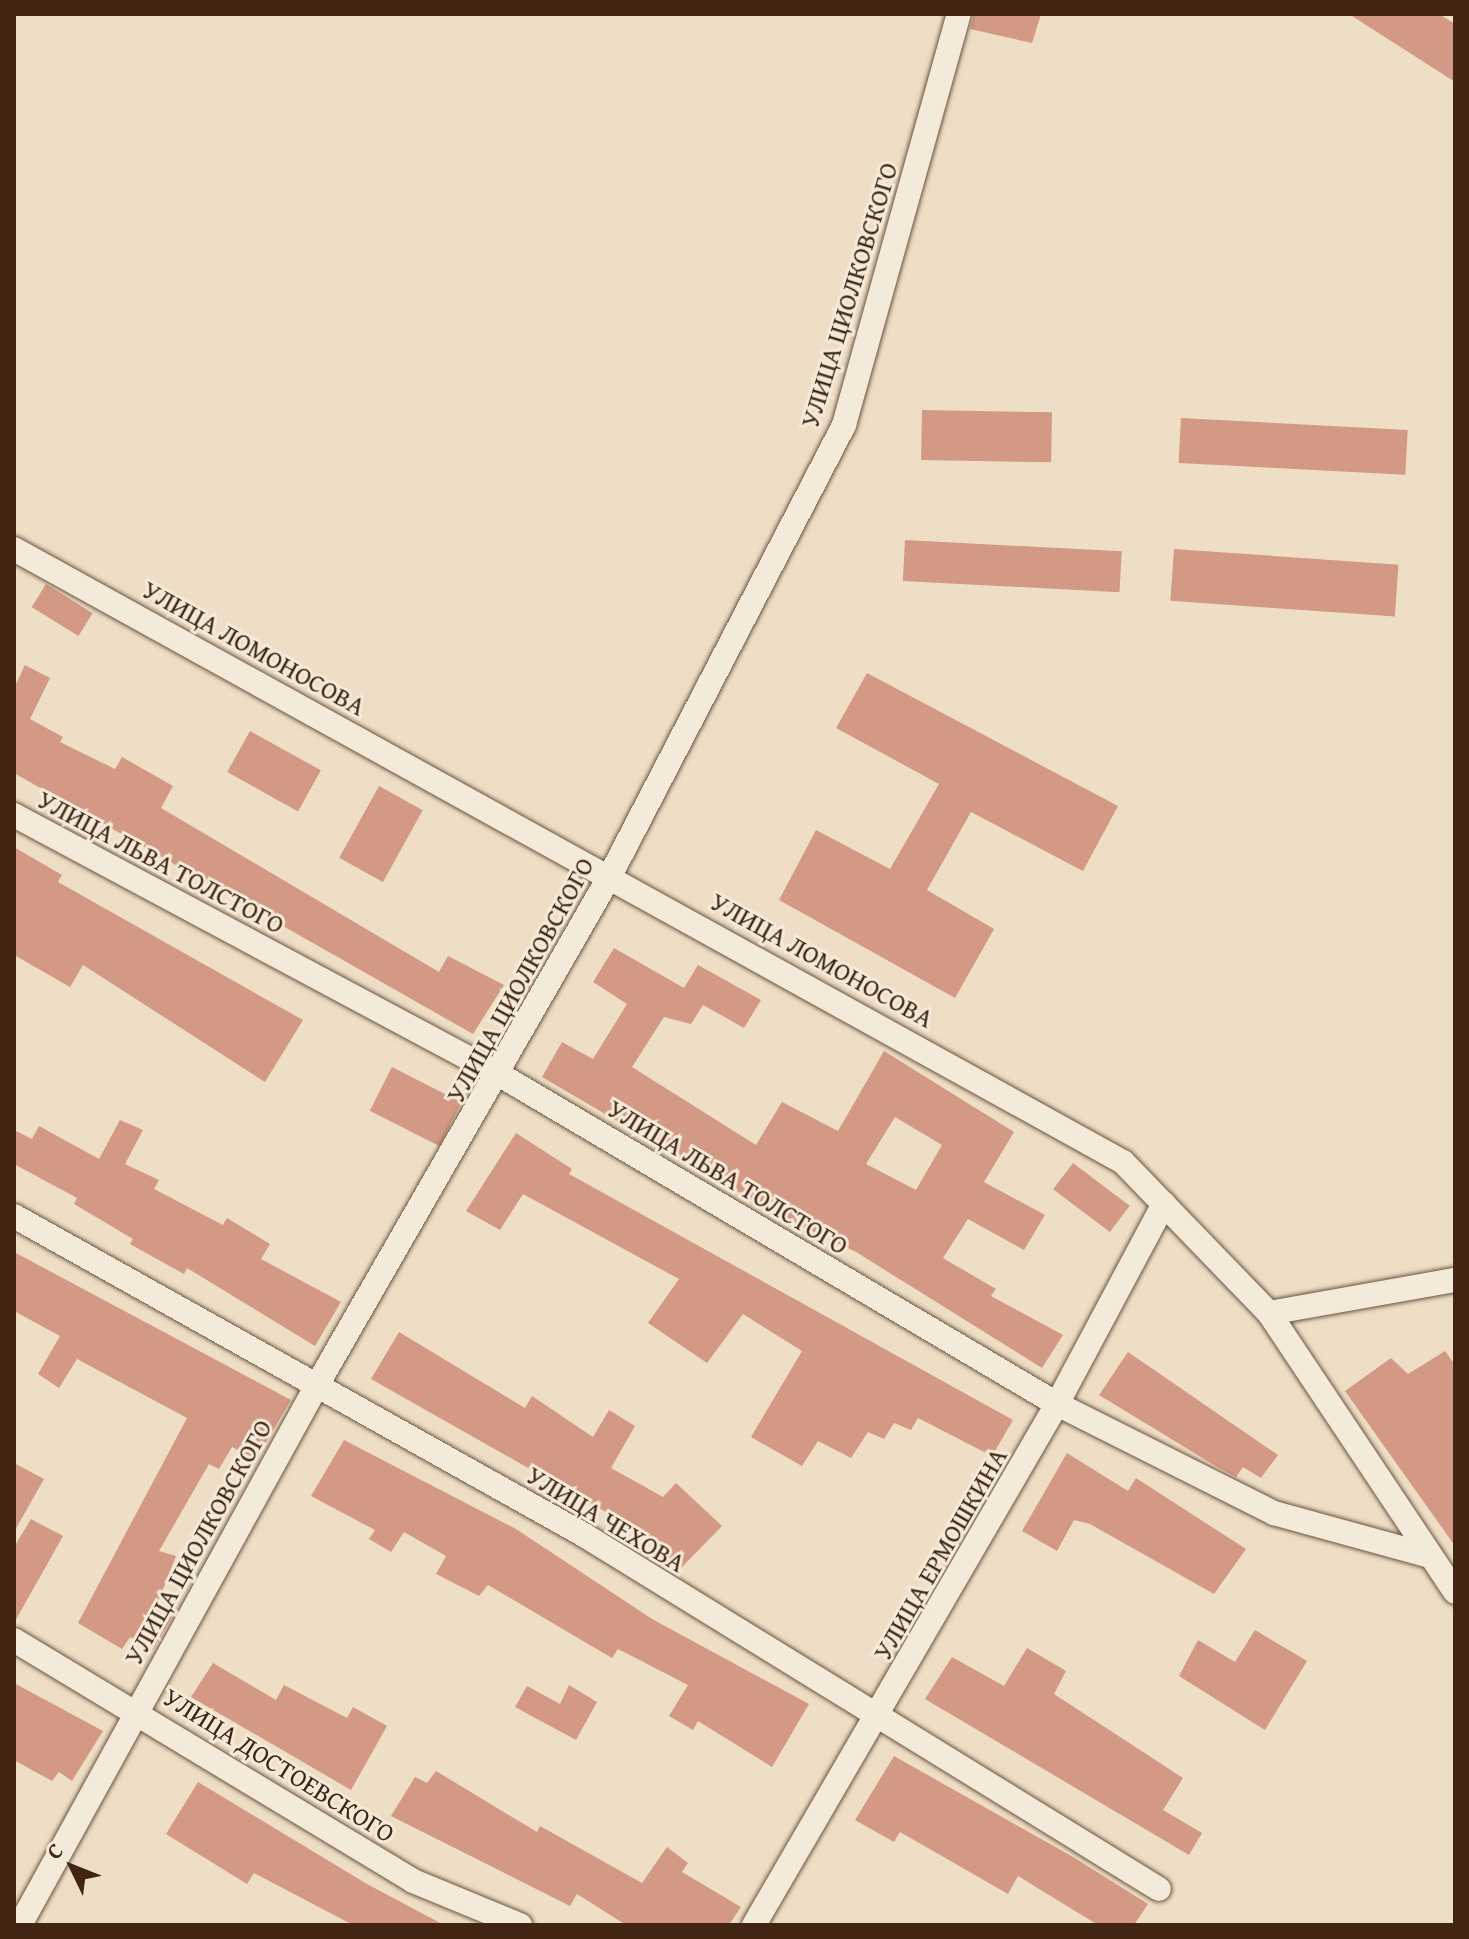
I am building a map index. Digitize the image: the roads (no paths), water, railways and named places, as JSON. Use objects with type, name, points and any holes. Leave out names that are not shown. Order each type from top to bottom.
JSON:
[{"type":"street","name":"УЛИЦА ЦИОЛКОВСКОГО","points":[[20,1925],[316,1387],[500,1075],[611,874],[844,425],[959,14]]},
{"type":"street","name":"УЛИЦА ЛОМОНОСОВА","points":[[14,549],[611,874],[1123,1162],[1269,1313],[1426,1555],[1455,1592]]},
{"type":"street","name":"УЛИЦА ЛЬВА ТОЛСТОГО","points":[[14,815],[500,1075],[1057,1404],[1274,1513],[1426,1555]]},
{"type":"street","name":"УЛИЦА ЕРМОШКИНА","points":[[754,1925],[877,1720],[1057,1404],[1164,1204]]},
{"type":"street","name":"УЛИЦА ЧЕХОВА","points":[[14,1216],[584,1535],[877,1720],[1159,1889]]},
{"type":"street","points":[[1269,1313],[1455,1280]]},
{"type":"street","name":"УЛИЦА ДОСТОЕВСКОГО","points":[[14,1640],[137,1710],[413,1881],[520,1925]]}]
